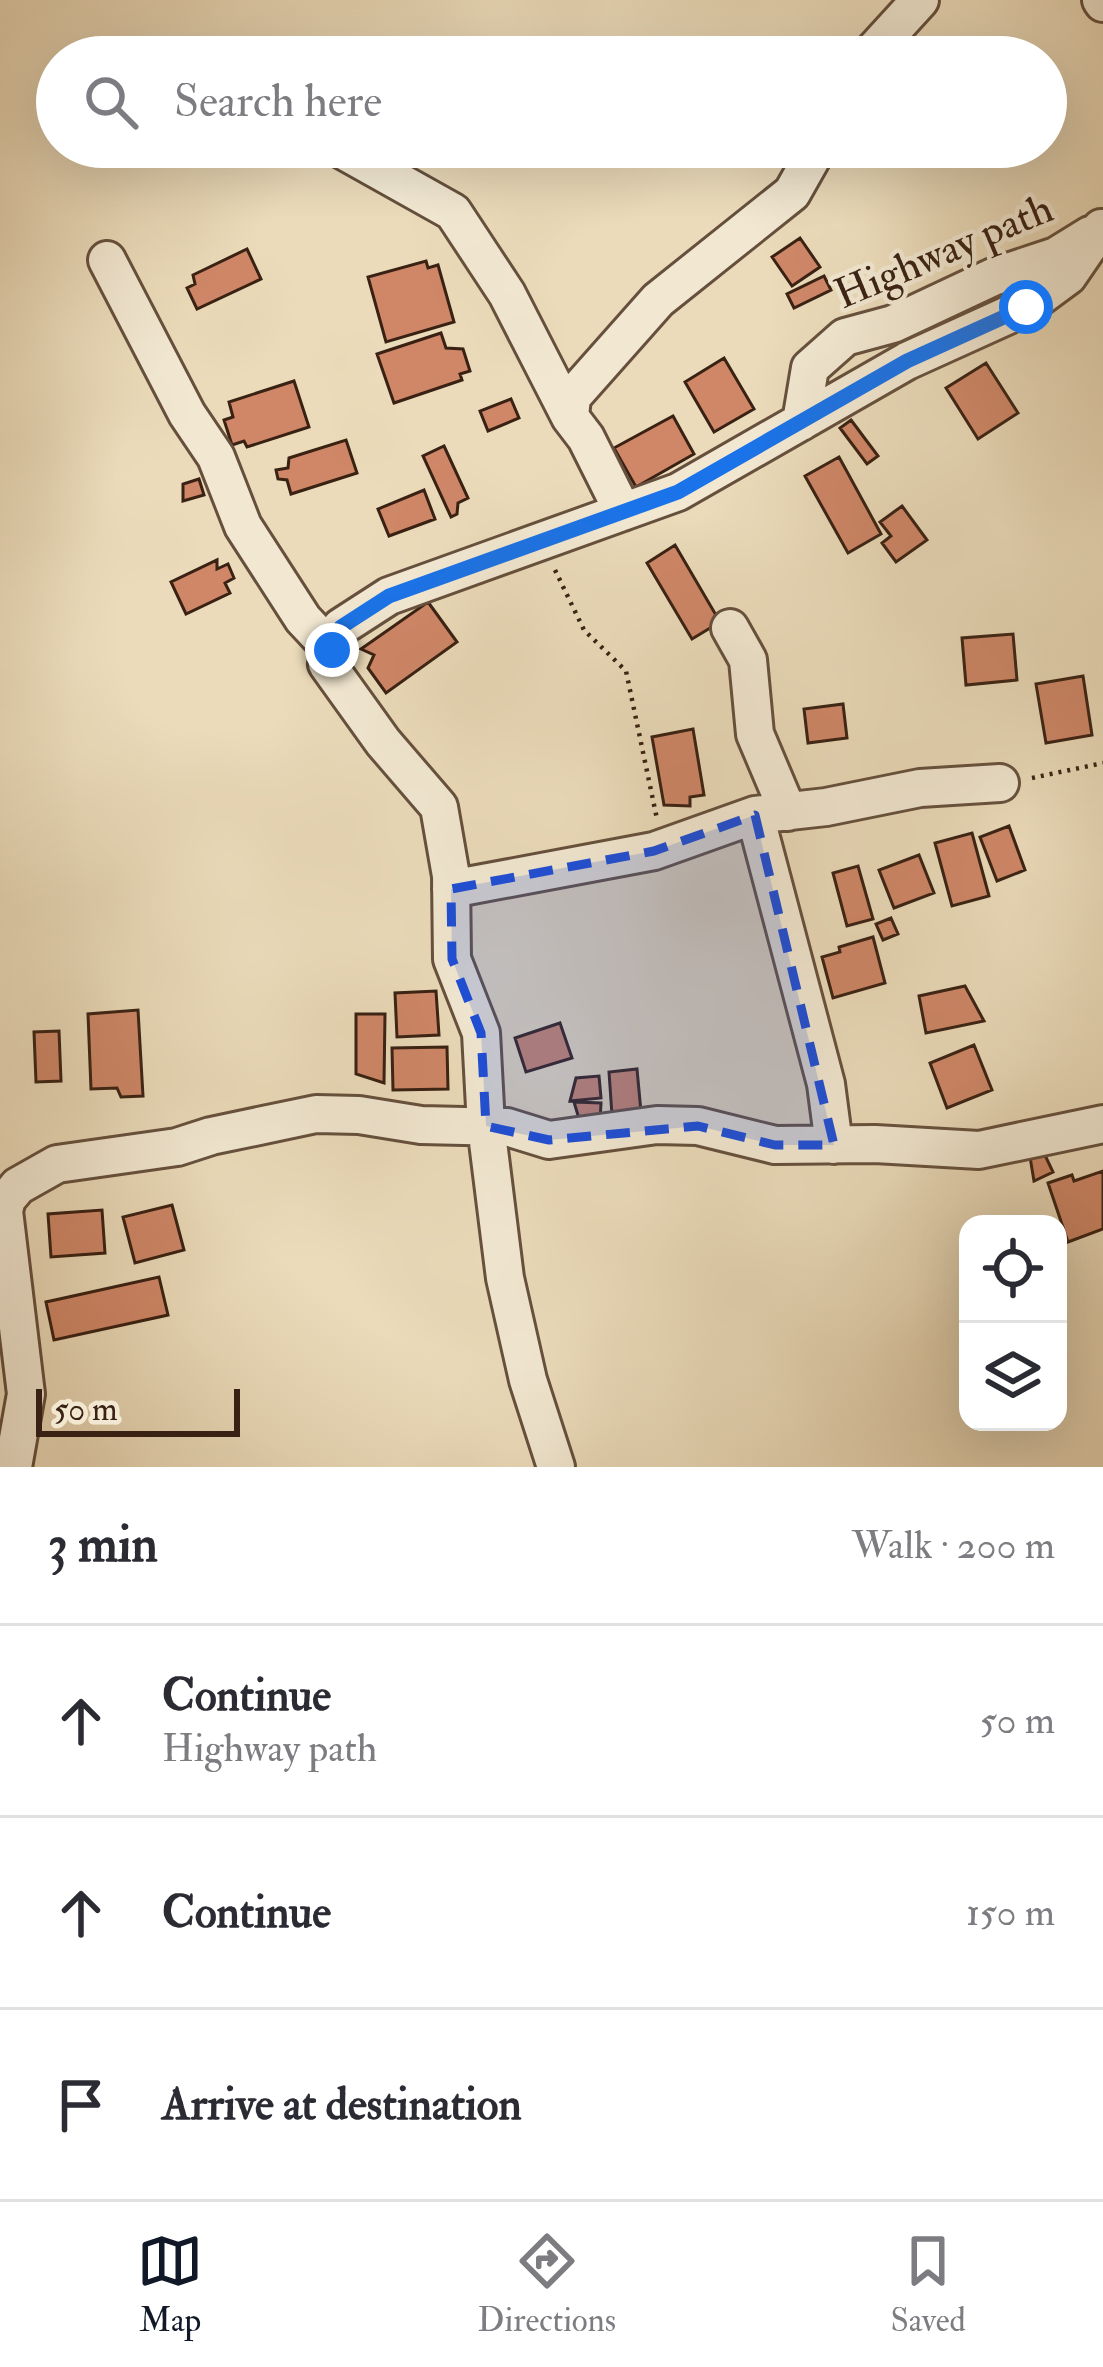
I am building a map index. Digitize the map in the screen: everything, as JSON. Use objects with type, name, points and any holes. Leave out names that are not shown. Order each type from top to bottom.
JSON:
[{"type":"street","points":[[887,36],[920,0]]},
{"type":"street","points":[[374,168],[453,212],[507,294],[623,512]]},
{"type":"street","points":[[570,417],[572,397],[658,300],[792,193],[809,168]]},
{"type":"street","name":"Highway path","points":[[332,650],[341,627],[389,596],[678,492],[907,361],[1026,307],[1068,277],[1102,227]]},
{"type":"street","name":"Highway path","points":[[801,422],[810,368],[844,337],[892,323],[993,277],[1056,256],[1102,227]]},
{"type":"street","points":[[107,260],[187,414],[216,458],[242,526],[303,619],[332,650],[327,664],[383,742],[439,807],[451,889],[452,959],[481,1033],[486,1126],[505,1278],[528,1380],[556,1467]]},
{"type":"street","points":[[730,628],[748,660],[755,734],[826,1084],[834,1145]]},
{"type":"street","points":[[451,889],[661,848],[771,814],[920,788],[1000,783]]},
{"type":"street","points":[[13,1467],[26,1394],[4,1211],[18,1186],[57,1165],[177,1147],[316,1114],[359,1115],[421,1126],[507,1127],[549,1140],[657,1125],[698,1126],[775,1145],[979,1150],[1103,1124]]},
{"type":"path","points":[[544,540],[584,630],[626,671],[655,799],[661,848]]},
{"type":"path","points":[[1000,783],[1103,763]]},
{"type":"highlighted area","points":[[755,815],[834,1145],[775,1145],[698,1126],[549,1140],[486,1126],[481,1033],[452,959],[451,889],[654,851]]},
{"type":"building","points":[[800,238],[820,267],[792,286],[772,257]]},
{"type":"building","points":[[247,249],[261,279],[197,309],[187,288],[195,284],[193,275]]},
{"type":"building","points":[[426,261],[428,268],[438,265],[454,322],[386,342],[368,277]]},
{"type":"building","points":[[824,276],[831,290],[794,308],[787,294]]},
{"type":"building","points":[[441,333],[446,348],[463,349],[470,371],[460,374],[462,380],[394,403],[377,354]]},
{"type":"building","points":[[724,358],[754,409],[714,432],[685,382]]},
{"type":"building","points":[[986,363],[1018,413],[978,439],[946,388]]},
{"type":"building","points":[[294,381],[309,427],[247,447],[244,441],[232,445],[224,420],[233,417],[229,402]]},
{"type":"building","points":[[511,399],[519,418],[488,431],[480,411]]},
{"type":"building","points":[[673,416],[694,454],[636,487],[614,448]]},
{"type":"building","points":[[851,420],[878,456],[867,464],[840,428]]},
{"type":"building","points":[[346,440],[357,473],[291,494],[287,480],[278,479],[276,470],[288,468],[289,458]]},
{"type":"building","points":[[444,446],[468,498],[458,503],[457,514],[451,517],[423,456]]},
{"type":"building","points":[[839,457],[881,534],[848,553],[805,476]]},
{"type":"building","points":[[199,479],[204,495],[183,501],[183,484]]},
{"type":"building","points":[[424,490],[435,519],[389,536],[378,509]]},
{"type":"building","points":[[902,506],[927,540],[896,562],[882,543],[891,536],[880,522]]},
{"type":"building","points":[[675,545],[720,622],[692,639],[647,563]]},
{"type":"building","points":[[217,560],[217,569],[228,564],[234,578],[225,583],[230,593],[186,614],[171,582]]},
{"type":"building","points":[[428,602],[457,642],[386,693],[368,668],[374,655],[361,649]]},
{"type":"building","points":[[1013,634],[1017,680],[966,685],[962,638]]},
{"type":"building","points":[[1083,676],[1092,735],[1046,743],[1036,684]]},
{"type":"building","points":[[843,704],[847,738],[808,743],[804,709]]},
{"type":"building","points":[[693,729],[704,795],[690,797],[690,806],[664,805],[652,737]]},
{"type":"building","points":[[1009,826],[1025,870],[997,881],[980,837]]},
{"type":"building","points":[[972,833],[989,896],[952,906],[935,843]]},
{"type":"building","points":[[919,855],[934,893],[894,908],[879,870]]},
{"type":"building","points":[[858,866],[873,919],[847,926],[833,873]]},
{"type":"building","points":[[891,918],[898,934],[883,940],[876,924]]},
{"type":"building","points":[[873,937],[885,983],[833,998],[822,957]]},
{"type":"building","points":[[965,986],[984,1021],[926,1033],[919,996]]},
{"type":"building","points":[[436,991],[439,1035],[397,1037],[395,993]]},
{"type":"building","points":[[138,1010],[143,1096],[121,1097],[117,1088],[91,1089],[88,1014]]},
{"type":"building","points":[[356,1014],[385,1014],[384,1083],[356,1074]]},
{"type":"building","points":[[560,1023],[572,1058],[526,1072],[515,1038]]},
{"type":"building","points":[[59,1031],[61,1081],[36,1082],[34,1032]]},
{"type":"building","points":[[974,1045],[992,1090],[947,1108],[930,1063]]},
{"type":"building","points":[[447,1047],[448,1089],[393,1090],[392,1048]]},
{"type":"building","points":[[637,1069],[641,1112],[612,1115],[609,1072]]},
{"type":"building","points":[[599,1076],[601,1098],[570,1101],[576,1078]]},
{"type":"building","points":[[574,1102],[601,1103],[600,1122],[580,1122]]},
{"type":"building","points":[[1043,1151],[1053,1172],[1034,1181],[1030,1157]]},
{"type":"building","points":[[1103,1171],[1103,1229],[1068,1242],[1067,1215],[1059,1215],[1048,1183],[1072,1175],[1074,1181]]},
{"type":"building","points":[[172,1205],[184,1250],[135,1263],[123,1217]]},
{"type":"building","points":[[102,1210],[105,1253],[51,1257],[48,1214]]},
{"type":"building","points":[[159,1277],[168,1315],[54,1340],[46,1302]]},
{"type":"route","points":[[332,650],[341,627],[389,596],[678,492],[907,361],[1026,307]]}]
